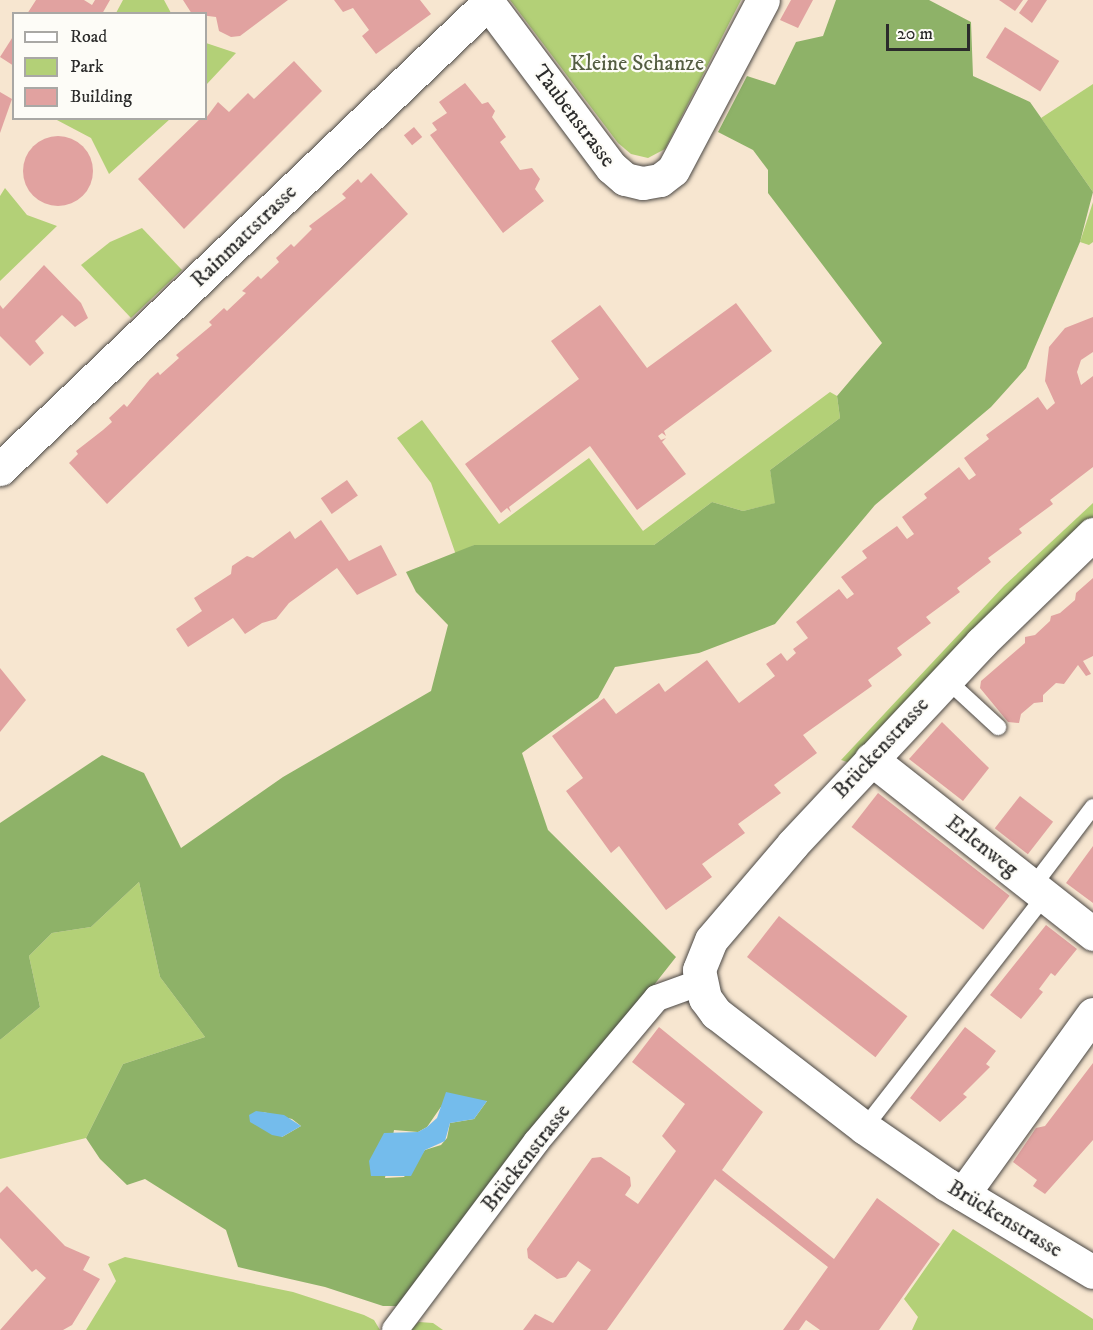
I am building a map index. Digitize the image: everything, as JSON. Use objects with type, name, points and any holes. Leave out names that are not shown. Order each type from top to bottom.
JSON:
[{"type":"street","name":"Taubenstrasse","points":[[487,1],[615,172],[643,183],[660,180],[673,170],[763,0]]},
{"type":"street","name":"Rainmattstrasse","points":[[0,470],[487,1]]},
{"type":"street","name":"Brückenstrasse","points":[[1093,534],[946,679],[871,759],[711,940],[702,960],[700,982],[716,1013],[865,1128],[963,1194],[1093,1272]]},
{"type":"street","name":"Erlenweg","points":[[871,759],[1093,934]]},
{"type":"street","name":"Brückenstrasse","points":[[395,1330],[536,1142],[657,998],[700,982]]},
{"type":"street","points":[[963,1194],[1093,1014]]},
{"type":"lane","points":[[946,679],[998,728]]},
{"type":"lane","points":[[875,1114],[1039,891],[1093,807]]},
{"type":"green space","points":[[123,0],[164,0],[170,12],[117,12]]},
{"type":"green space","name":"Kleine Schanze","points":[[510,0],[741,0],[665,149],[648,158],[631,154],[618,143]]},
{"type":"green space","points":[[836,0],[929,0],[971,22],[973,76],[1030,102],[1093,192],[1080,242],[1026,368],[991,407],[875,505],[775,624],[699,653],[615,667],[598,698],[522,753],[548,830],[676,957],[401,1306],[383,1306],[325,1287],[238,1267],[226,1230],[145,1179],[127,1185],[100,1159],[86,1138],[123,1064],[205,1037],[160,977],[139,882],[91,927],[52,933],[29,956],[40,1007],[0,1040],[0,823],[102,755],[144,773],[181,848],[283,777],[431,691],[448,625],[416,592],[406,572],[474,545],[654,545],[712,502],[743,511],[775,503],[770,470],[840,418],[837,396],[882,343],[768,193],[768,170],[753,150],[718,132],[747,76],[775,85],[796,42],[823,36]],"holes":[[[445,1101],[487,1101],[474,1119],[450,1123],[447,1138],[441,1145],[425,1150],[404,1177],[385,1178],[394,1130],[418,1132],[427,1127]],[[263,1112],[292,1119],[301,1126],[282,1137]]]},
{"type":"green space","points":[[207,43],[236,53],[207,84]]},
{"type":"green space","points":[[1093,84],[1093,192],[1041,118]]},
{"type":"green space","points":[[57,120],[169,120],[109,174],[91,138]]},
{"type":"green space","points":[[5,188],[27,215],[57,226],[0,281],[0,196]]},
{"type":"green space","points":[[1093,202],[1093,242],[1089,245],[1080,242]]},
{"type":"green space","points":[[142,228],[182,270],[131,318],[81,265],[110,242]]},
{"type":"green space","points":[[830,392],[837,396],[840,418],[770,470],[776,503],[743,511],[712,502],[654,545],[474,545],[456,555],[431,483],[397,438],[422,420],[499,524],[589,458],[643,531]]},
{"type":"green space","points":[[1093,503],[1093,517],[850,763],[841,760],[1004,586]]},
{"type":"green space","points":[[139,882],[160,977],[205,1037],[123,1064],[86,1138],[0,1159],[0,1040],[40,1007],[29,956],[52,933],[91,927]]},
{"type":"green space","points":[[953,1229],[1093,1319],[1093,1330],[912,1330],[918,1317],[904,1299]]},
{"type":"green space","points":[[125,1257],[293,1292],[364,1315],[374,1320],[380,1330],[86,1330],[116,1281],[108,1264]]},
{"type":"green space","points":[[419,1322],[433,1323],[443,1330],[408,1330]]},
{"type":"water","points":[[446,1092],[487,1101],[474,1119],[450,1123],[445,1141],[425,1150],[411,1176],[371,1176],[369,1161],[384,1133],[418,1132],[427,1127],[437,1118]]},
{"type":"water","points":[[256,1111],[284,1115],[301,1126],[282,1137],[272,1135],[250,1122],[249,1115]]},
{"type":"building","points":[[36,0],[84,0],[92,5],[95,0],[110,0],[103,12],[28,12]]},
{"type":"building","points":[[183,0],[288,0],[240,36],[231,37],[219,31],[216,17],[207,16],[207,12],[191,12]]},
{"type":"building","points":[[334,0],[420,0],[431,14],[376,54],[362,36],[369,30],[353,8],[343,12]]},
{"type":"building","points":[[791,0],[813,0],[798,28],[780,20]]},
{"type":"building","points":[[999,0],[1023,0],[1015,11]]},
{"type":"building","points":[[1028,0],[1047,0],[1032,23],[1019,13]]},
{"type":"building","points":[[1005,27],[1059,61],[1040,91],[986,58]]},
{"type":"building","points":[[12,38],[12,65],[0,57]]},
{"type":"building","points":[[294,61],[322,91],[184,229],[138,179],[199,120],[207,120],[218,102],[229,112],[248,93],[254,99]]},
{"type":"building","points":[[465,83],[482,104],[488,102],[495,111],[492,117],[506,137],[500,142],[520,170],[532,168],[540,179],[535,189],[544,201],[503,233],[430,135],[437,130],[432,123],[447,113],[439,102]]},
{"type":"building","points":[[0,92],[12,99],[0,133]]},
{"type":"building","points":[[414,127],[422,137],[412,145],[404,135]]},
{"type":"building","points":[[65,136],[78,142],[87,151],[91,157],[93,171],[91,185],[83,196],[72,204],[51,206],[33,196],[25,185],[23,164],[33,146],[44,138]]},
{"type":"building","points":[[371,173],[408,214],[107,504],[69,463],[78,454],[76,451],[112,422],[109,418],[124,404],[127,407],[150,379],[158,372],[160,375],[179,358],[176,355],[212,325],[209,322],[224,308],[227,311],[246,293],[242,291],[258,276],[261,279],[279,262],[276,258],[291,244],[294,247],[312,229],[309,226],[346,198],[342,194],[358,179],[361,183]]},
{"type":"building","points":[[44,265],[81,303],[88,318],[75,327],[62,315],[35,341],[44,353],[30,366],[0,336],[0,305],[3,309]]},
{"type":"building","points":[[736,303],[772,351],[664,431],[666,436],[662,433],[658,436],[661,440],[666,438],[662,442],[686,474],[637,510],[590,446],[509,507],[511,512],[507,508],[501,513],[465,464],[579,379],[551,341],[600,305],[647,368]]},
{"type":"building","points":[[1093,317],[1093,352],[1081,360],[1077,372],[1081,385],[1093,376],[1093,467],[1050,500],[1053,504],[1019,529],[1022,533],[988,558],[991,562],[957,588],[960,592],[926,617],[931,623],[897,648],[902,655],[868,680],[872,686],[803,735],[817,753],[774,785],[781,793],[738,824],[745,833],[702,864],[712,877],[666,910],[619,846],[611,853],[566,791],[583,778],[552,736],[604,698],[616,714],[659,683],[665,692],[707,660],[739,703],[775,676],[766,664],[781,653],[787,661],[796,653],[793,649],[808,638],[796,622],[839,589],[847,599],[854,594],[841,577],[867,558],[862,551],[897,526],[907,539],[914,534],[902,517],[927,498],[924,494],[959,467],[969,480],[976,475],[964,458],[989,439],[986,435],[1038,397],[1047,410],[1055,403],[1045,381],[1049,347],[1065,328]]},
{"type":"building","points":[[347,480],[358,496],[332,514],[321,498]]},
{"type":"building","points":[[321,520],[349,561],[381,545],[397,575],[357,595],[337,568],[289,603],[276,619],[262,623],[245,634],[233,618],[188,647],[176,629],[202,611],[194,598],[231,574],[232,566],[247,556],[253,558],[290,531],[295,539]]},
{"type":"building","points":[[1093,578],[1093,656],[1083,661],[1091,674],[1086,676],[1078,665],[1064,684],[1056,683],[1043,695],[1043,702],[1034,703],[1021,714],[1019,723],[1008,722],[980,688],[981,681],[1025,643],[1025,637],[1035,635],[1050,621],[1051,616],[1060,613],[1075,600],[1076,593]]},
{"type":"building","points":[[0,668],[26,700],[0,732]]},
{"type":"building","points":[[942,722],[989,768],[963,801],[909,759]]},
{"type":"building","points":[[878,793],[1010,896],[983,930],[852,827]]},
{"type":"building","points":[[1020,796],[1053,822],[1028,854],[995,828]]},
{"type":"building","points":[[1093,846],[1093,903],[1066,883]]},
{"type":"building","points":[[779,916],[907,1016],[875,1057],[747,957]]},
{"type":"building","points":[[1046,925],[1077,949],[1055,976],[1051,973],[1039,989],[1043,992],[1021,1019],[990,995]]},
{"type":"building","points":[[659,1027],[763,1112],[722,1170],[834,1259],[877,1198],[940,1244],[879,1330],[820,1330],[806,1320],[799,1330],[783,1330],[828,1267],[715,1179],[607,1330],[523,1330],[535,1314],[553,1323],[591,1270],[578,1261],[566,1277],[557,1279],[528,1258],[527,1249],[592,1158],[601,1157],[630,1177],[631,1186],[625,1195],[638,1204],[676,1151],[662,1136],[685,1104],[632,1062]]},
{"type":"building","points":[[965,1027],[996,1051],[986,1064],[990,1067],[963,1094],[967,1097],[940,1122],[910,1098]]},
{"type":"building","points":[[1093,1063],[1093,1140],[1045,1194],[1033,1186],[1037,1180],[1013,1162],[1036,1128],[1045,1126]]},
{"type":"building","points":[[7,1186],[65,1246],[90,1257],[83,1270],[100,1279],[72,1325],[63,1330],[0,1330],[46,1278],[36,1269],[32,1272],[0,1238],[0,1193]]}]
